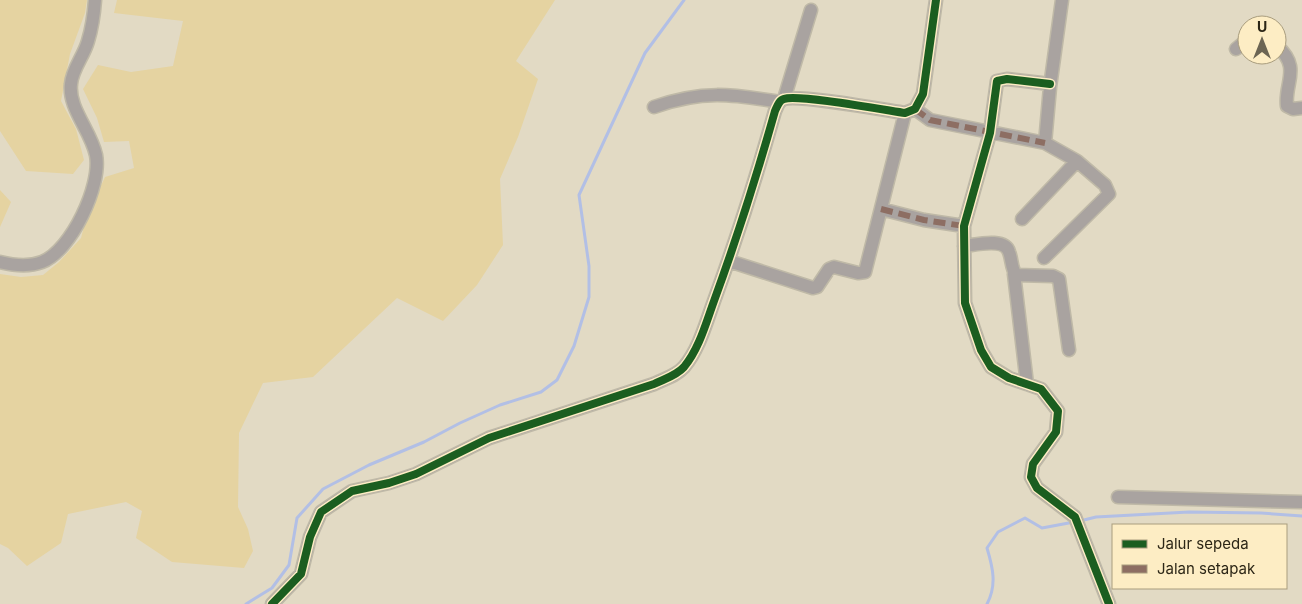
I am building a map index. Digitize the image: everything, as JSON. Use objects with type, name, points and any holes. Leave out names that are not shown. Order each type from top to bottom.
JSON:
[{"type":"street","points":[[0,262],[28,265],[41,262],[53,255],[66,242],[91,193],[97,170],[96,156],[93,143],[71,96],[71,83],[88,42],[95,0]]},
{"type":"street","points":[[729,261],[813,288],[817,287],[834,267],[865,272],[881,209],[910,111],[923,94],[936,0]]},
{"type":"street","points":[[1045,143],[1050,84],[1062,0]]},
{"type":"street","points":[[272,604],[301,574],[312,531],[321,512],[352,491],[389,483],[416,474],[489,438],[654,384],[678,373],[685,366],[698,343],[748,208],[775,111],[782,100],[811,10]]},
{"type":"street","points":[[1287,56],[1294,72],[1287,106],[1293,109],[1302,108]]},
{"type":"street","points":[[1050,84],[1007,79],[997,81],[990,133],[964,226],[965,303],[980,350],[995,371],[1034,385],[1046,393],[1058,412],[1056,432],[1033,464],[1030,477],[1037,488],[1076,520],[1109,604]]},
{"type":"street","points":[[654,107],[691,96],[726,94],[910,111],[930,120],[1045,143],[1077,161],[1105,184],[1109,194],[1044,258]]},
{"type":"street","points":[[1022,219],[1077,161]]},
{"type":"street","points":[[881,209],[924,220],[964,226]]},
{"type":"street","points":[[964,246],[997,244],[1004,245],[1009,249],[1014,274],[1027,384]]},
{"type":"street","points":[[1014,274],[1053,276],[1059,279],[1069,350]]},
{"type":"street","points":[[1118,497],[1302,502]]},
{"type":"shaded area","points":[[0,0],[87,0],[85,13],[70,54],[61,101],[76,129],[84,160],[73,174],[26,171],[0,131]]},
{"type":"shaded area","points":[[117,0],[555,0],[516,61],[538,79],[518,137],[500,179],[503,245],[477,285],[443,321],[397,298],[313,377],[263,383],[239,433],[238,507],[248,529],[253,551],[244,568],[172,562],[136,538],[142,511],[126,502],[68,514],[61,543],[27,566],[8,548],[0,544],[0,274],[21,277],[43,275],[59,262],[81,238],[87,215],[105,177],[134,168],[129,141],[104,142],[97,118],[83,89],[98,65],[131,72],[173,66],[183,21],[114,13]]},
{"type":"shaded area","points":[[0,190],[11,202],[0,227]]},
{"type":"waterway","points":[[246,604],[272,588],[289,565],[297,518],[323,489],[369,465],[424,442],[500,405],[541,392],[557,380],[574,346],[589,297],[589,266],[579,195],[645,53],[684,0]]},
{"type":"waterway","points":[[1080,521],[1096,517],[1189,512],[1261,513],[1302,516]]},
{"type":"waterway","points":[[987,604],[993,583],[987,548],[998,532],[1025,518],[1042,528],[1074,522]]},
{"type":"marked path","points":[[915,109],[930,120],[1045,143]]},
{"type":"marked path","points":[[881,209],[924,220],[964,226]]},
{"type":"cycle path","points":[[272,604],[301,574],[310,537],[321,512],[352,491],[389,483],[416,474],[489,438],[654,384],[681,370],[694,352],[705,327],[739,230],[779,102],[792,98],[842,103],[905,113],[915,109],[923,94],[936,0]]},
{"type":"cycle path","points":[[1050,84],[1007,79],[997,81],[990,133],[964,226],[965,303],[981,350],[991,367],[1009,378],[1041,389],[1058,411],[1056,432],[1033,464],[1031,477],[1037,488],[1075,517],[1109,604]]}]
